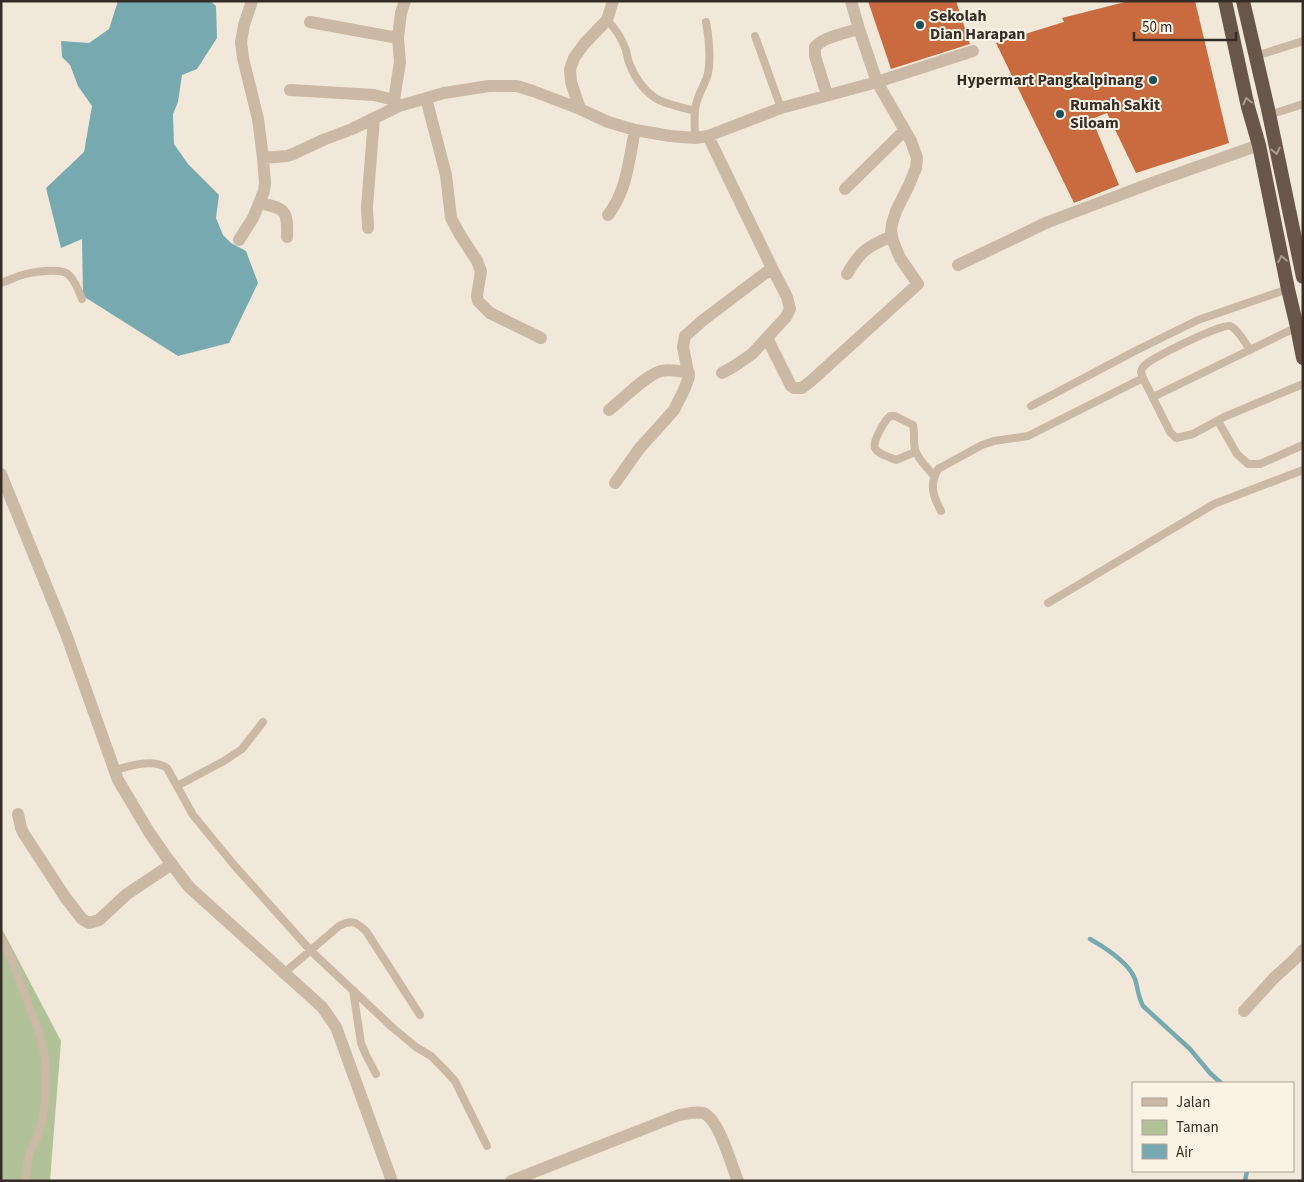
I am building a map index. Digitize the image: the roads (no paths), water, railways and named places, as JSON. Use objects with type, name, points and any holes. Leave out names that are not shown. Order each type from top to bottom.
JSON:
[{"type":"highway","points":[[1224,1],[1248,107],[1259,145],[1303,358]]},
{"type":"highway","points":[[1243,1],[1269,115],[1297,224],[1303,277]]},
{"type":"street","points":[[239,240],[250,223],[264,191],[263,158],[258,120],[246,75],[241,42],[244,24],[252,1]]},
{"type":"street","points":[[396,103],[400,62],[398,38],[401,13],[405,1]]},
{"type":"street","points":[[580,108],[571,82],[570,69],[574,58],[584,44],[607,20],[613,1]]},
{"type":"street","points":[[767,338],[792,388],[800,388],[808,384],[918,284],[900,258],[892,236],[894,217],[910,185],[917,161],[905,130],[877,82],[851,1]]},
{"type":"street","points":[[310,22],[398,38]]},
{"type":"street","points":[[827,95],[814,50],[816,46],[827,39],[859,29]]},
{"type":"street","points":[[263,158],[293,154],[352,129],[374,118],[396,103],[489,86],[516,86],[533,91],[580,108],[608,122],[635,130],[670,136],[702,137],[781,108],[877,82],[972,51]]},
{"type":"street","points":[[290,90],[374,94],[396,103]]},
{"type":"street","points":[[426,98],[446,176],[451,218],[481,271],[478,301],[490,313],[540,338]]},
{"type":"street","points":[[368,228],[367,207],[374,118]]},
{"type":"street","points":[[608,215],[623,188],[635,130]]},
{"type":"street","points":[[845,189],[905,130]]},
{"type":"street","points":[[702,137],[790,303],[790,309],[786,317],[752,354],[733,368],[722,373]]},
{"type":"street","points":[[958,265],[1048,222],[1259,145]]},
{"type":"street","points":[[259,203],[283,211],[287,218],[287,237]]},
{"type":"street","points":[[847,274],[864,250],[892,236]]},
{"type":"street","points":[[614,483],[639,449],[674,410],[688,380],[689,373],[683,347],[685,336],[772,268]]},
{"type":"street","points":[[609,410],[656,373],[674,370],[689,373]]},
{"type":"street","points":[[1,474],[66,634],[118,780],[150,832],[189,887],[322,1007],[336,1027],[392,1181]]},
{"type":"street","points":[[18,814],[24,834],[65,896],[82,919],[89,923],[99,920],[126,894],[172,864]]},
{"type":"street","points":[[1244,1011],[1303,950]]},
{"type":"street","points":[[510,1181],[680,1115],[698,1112],[708,1115],[712,1121],[724,1142],[738,1181]]},
{"type":"lane","points":[[607,20],[617,32],[630,66],[648,92],[656,99],[694,111]]},
{"type":"lane","points":[[702,137],[694,111],[708,71],[709,50],[706,22]]},
{"type":"lane","points":[[754,36],[781,108]]},
{"type":"lane","points":[[1256,56],[1303,41]]},
{"type":"lane","points":[[1269,115],[1303,104]]},
{"type":"lane","points":[[1,283],[20,275],[37,272],[64,272],[70,275],[82,299]]},
{"type":"lane","points":[[1031,406],[1198,320],[1288,289]]},
{"type":"lane","points":[[1250,350],[1234,329],[1230,326],[1224,326],[1206,333],[1146,364],[1142,370],[1143,378],[1170,432],[1176,438],[1194,434],[1218,421],[1303,384]]},
{"type":"lane","points":[[1153,397],[1297,327]]},
{"type":"lane","points":[[941,511],[932,490],[934,476],[938,469],[982,445],[994,441],[1028,436],[1143,378]]},
{"type":"lane","points":[[915,452],[896,460],[878,452],[874,448],[874,443],[890,416],[895,416],[912,425],[915,431],[915,452],[934,476]]},
{"type":"lane","points":[[1218,421],[1237,454],[1248,464],[1260,464],[1303,445]]},
{"type":"lane","points":[[1048,603],[1214,504],[1303,470]]},
{"type":"lane","points":[[176,786],[224,761],[242,749],[264,722]]},
{"type":"lane","points":[[115,770],[141,764],[159,765],[167,768],[193,815],[234,865],[311,951],[393,1028],[416,1047],[431,1056],[455,1081],[487,1146]]},
{"type":"lane","points":[[284,973],[340,926],[350,922],[357,922],[366,931],[420,1015]]},
{"type":"lane","points":[[1,938],[11,958],[40,1035],[45,1058],[46,1091],[43,1118],[30,1152],[26,1181]]},
{"type":"lane","points":[[353,990],[361,1044],[376,1074]]},
{"type":"water","points":[[118,1],[210,1],[216,6],[217,38],[197,69],[182,75],[178,102],[173,114],[174,144],[188,164],[219,195],[216,218],[223,235],[231,243],[246,251],[258,283],[229,343],[178,356],[83,296],[82,239],[61,248],[46,188],[84,152],[92,106],[78,86],[70,65],[62,57],[61,41],[89,43],[109,29]]},
{"type":"waterway","points":[[1090,939],[1122,961],[1135,979],[1143,1006],[1190,1049],[1220,1082]]},
{"type":"waterway","points":[[1245,1181],[1247,1172]]},
{"type":"place","name":"Sekolah Dian Harapan","points":[[920,25]]},
{"type":"place","name":"Hypermart Pangkalpinang","points":[[1153,80]]},
{"type":"place","name":"Rumah Sakit Siloam","points":[[1060,114]]}]
